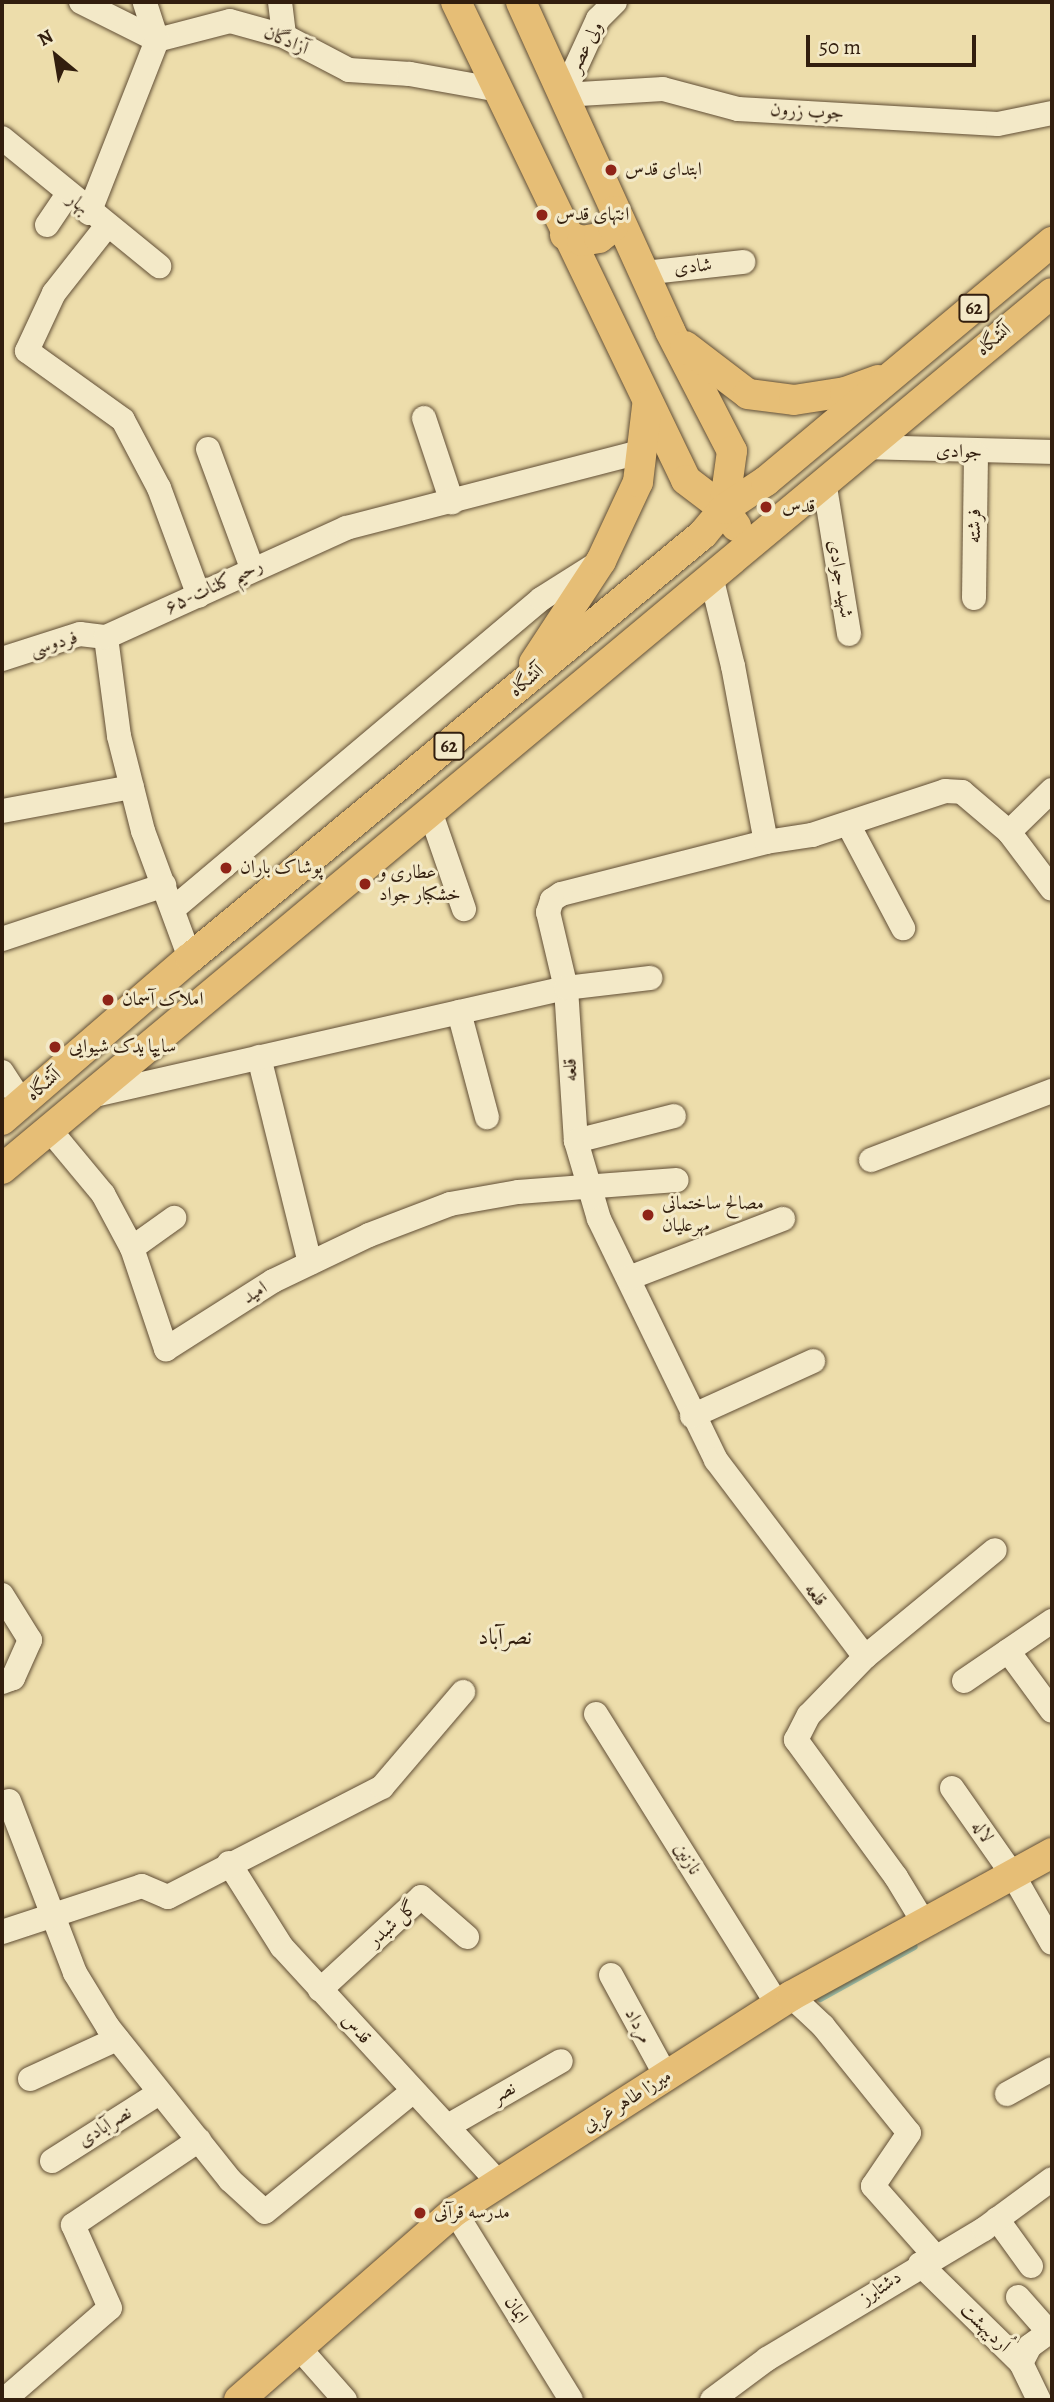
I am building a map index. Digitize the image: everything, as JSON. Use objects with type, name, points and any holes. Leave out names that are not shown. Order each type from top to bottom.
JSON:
[{"type":"main road","points":[[456,2],[565,235],[686,480],[724,509],[748,543]]},
{"type":"main road","points":[[522,2],[670,331],[732,451],[724,509]]},
{"type":"main road","points":[[565,235],[582,241],[599,238],[613,227],[615,211]]},
{"type":"main road","name":"آتشگاه","points":[[12,1112],[190,958],[703,534],[724,509],[766,481],[1052,242]]},
{"type":"main road","name":"آتشگاه","points":[[2,1169],[748,543],[1052,293]]},
{"type":"main road","points":[[670,331],[707,367],[748,394],[794,400],[845,392],[896,373]]},
{"type":"main road","points":[[517,689],[601,561],[638,482],[647,405]]},
{"type":"main road","name":"میرزا طاهر غربی","points":[[239,2400],[455,2211],[784,2001],[1052,1853]]},
{"type":"street","points":[[82,2],[156,40]]},
{"type":"street","points":[[145,2],[156,40],[97,220],[54,293],[27,351],[123,420],[159,488],[199,596]]},
{"type":"street","points":[[279,2],[284,36]]},
{"type":"street","name":"ولی عصر","points":[[563,95],[598,19],[615,2]]},
{"type":"street","name":"آزادگان","points":[[156,40],[230,21],[284,36],[349,70],[410,74],[499,90]]},
{"type":"street","name":"جوب زرون","points":[[563,95],[663,89],[738,109],[998,124],[1052,113]]},
{"type":"street","name":"بهار","points":[[4,146],[159,266]]},
{"type":"street","points":[[47,225],[67,195]]},
{"type":"street","name":"شادی","points":[[643,273],[743,262]]},
{"type":"street","points":[[424,418],[452,502]]},
{"type":"street","name":"جوادی","points":[[865,447],[976,454],[1052,452]]},
{"type":"street","points":[[208,449],[252,568]]},
{"type":"street","name":"۶۵-رحیم کلنات","points":[[106,637],[199,596],[252,568],[346,528],[643,451]]},
{"type":"street","name":"فرشته","points":[[974,598],[976,454]]},
{"type":"street","name":"شهید جوادی","points":[[824,481],[849,634]]},
{"type":"street","points":[[173,909],[541,599],[601,561]]},
{"type":"street","points":[[711,576],[733,666],[766,842],[848,824],[945,790],[962,792],[1009,832],[1052,889]]},
{"type":"street","name":"فردوسی","points":[[2,659],[80,634],[106,637]]},
{"type":"street","points":[[106,637],[119,736],[143,831],[190,958]]},
{"type":"street","points":[[2,811],[132,787]]},
{"type":"street","points":[[1009,832],[1052,790]]},
{"type":"street","points":[[429,811],[464,909]]},
{"type":"street","points":[[848,824],[903,928]]},
{"type":"street","name":"قلعه","points":[[766,842],[561,894],[552,900],[548,912],[566,988],[576,1141],[599,1219],[692,1416],[748,1506],[865,1657]]},
{"type":"street","points":[[2,939],[164,885]]},
{"type":"street","points":[[89,1096],[566,988],[650,978]]},
{"type":"street","points":[[460,1012],[487,1117]]},
{"type":"street","points":[[259,1058],[310,1263]]},
{"type":"street","points":[[2,1072],[12,1112]]},
{"type":"street","points":[[872,1160],[1052,1091]]},
{"type":"street","points":[[576,1141],[674,1116]]},
{"type":"street","name":"امید","points":[[50,1129],[103,1194],[132,1248],[166,1349],[273,1281],[369,1235],[450,1205],[518,1192],[590,1190],[677,1180]]},
{"type":"street","points":[[132,1248],[174,1217]]},
{"type":"street","points":[[629,1278],[783,1219]]},
{"type":"street","points":[[692,1416],[813,1361]]},
{"type":"street","points":[[924,1923],[896,1877],[796,1740],[809,1715],[865,1657],[995,1549]]},
{"type":"street","points":[[2,1595],[30,1640],[13,1678],[2,1682]]},
{"type":"street","points":[[964,1681],[1052,1621]]},
{"type":"street","points":[[1008,1651],[1052,1711]]},
{"type":"street","points":[[2,1932],[50,1914],[142,1886],[168,1898],[229,1863],[382,1787],[463,1692]]},
{"type":"street","name":"نازنین","points":[[596,1714],[784,2001],[822,2026],[909,2133],[873,2186],[928,2260]]},
{"type":"street","name":"لاله","points":[[952,1788],[1013,1875],[1052,1943]]},
{"type":"street","points":[[9,1801],[50,1914],[75,1973],[117,2039],[159,2094],[230,2180],[265,2212],[412,2092]]},
{"type":"street","name":"قدس","points":[[229,1863],[282,1947],[412,2092],[448,2126],[499,2183]]},
{"type":"street","name":"گل شبدر","points":[[320,1990],[421,1897],[467,1937]]},
{"type":"street","name":"مرداد","points":[[611,1975],[666,2076]]},
{"type":"street","points":[[30,2079],[117,2039]]},
{"type":"street","name":"نصر","points":[[448,2126],[561,2061]]},
{"type":"street","points":[[1007,2094],[1052,2069]]},
{"type":"street","name":"نصرآبادی","points":[[52,2161],[159,2094]]},
{"type":"street","points":[[4,2400],[110,2308],[74,2225],[199,2140]]},
{"type":"street","name":"دشتابرز","points":[[712,2400],[767,2359],[997,2218],[1052,2179]]},
{"type":"street","points":[[997,2218],[1031,2266]]},
{"type":"street","name":"ایمان","points":[[460,2220],[571,2400]]},
{"type":"street","name":"اُردیبهشت","points":[[928,2260],[1021,2362],[1039,2400]]},
{"type":"street","points":[[1018,2297],[1051,2331],[1030,2346],[1021,2362]]},
{"type":"street","points":[[300,2349],[345,2400]]},
{"type":"waterway","points":[[820,1998],[914,1946]]},
{"type":"place","name":"ابتدای قدس","points":[[611,170]]},
{"type":"place","name":"انتهای قدس","points":[[542,215]]},
{"type":"place","name":"قدس","points":[[766,507]]},
{"type":"place","name":"پوشاک باران","points":[[226,868]]},
{"type":"place","name":"عطاری و خشکبار جواد","points":[[365,884]]},
{"type":"place","name":"املاک آسمان","points":[[108,1000]]},
{"type":"place","name":"سایپا یدک شیوایی","points":[[55,1047]]},
{"type":"place","name":"مصالح ساختمانی مهرعلیان","points":[[648,1215]]},
{"type":"place","name":"مدرسه قرآنی","points":[[420,2213]]},
{"type":"district","name":"نصرآباد","points":[[505,1637]]}]
